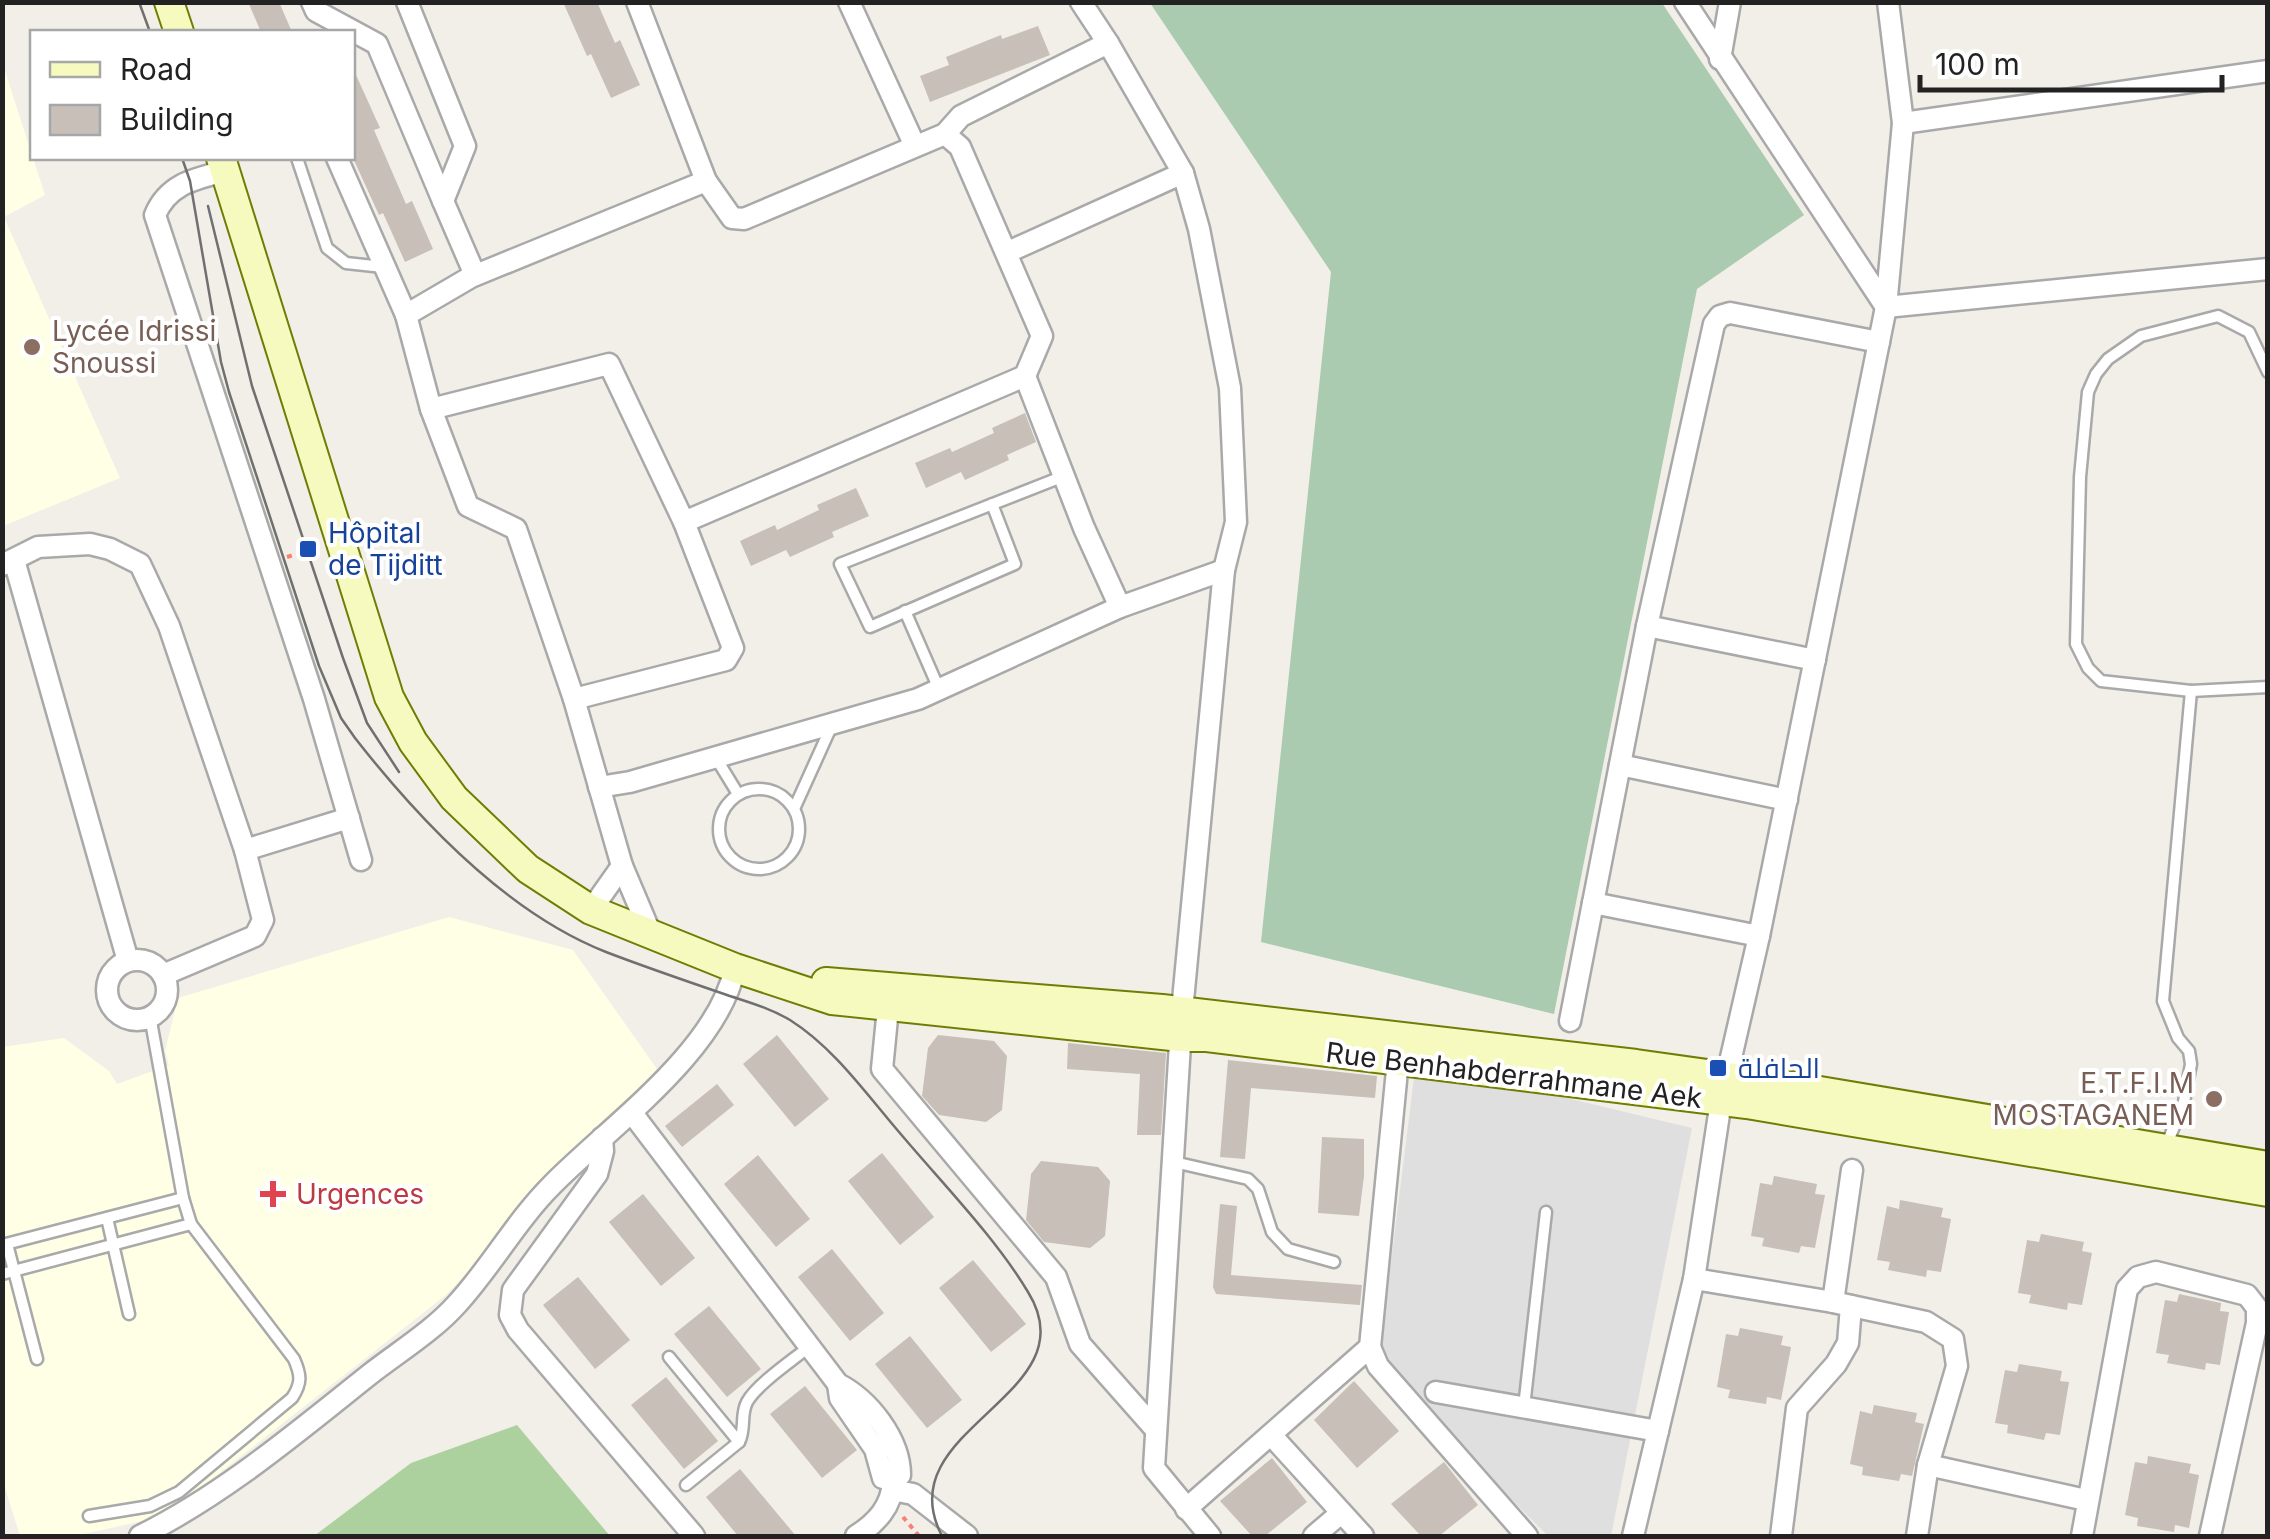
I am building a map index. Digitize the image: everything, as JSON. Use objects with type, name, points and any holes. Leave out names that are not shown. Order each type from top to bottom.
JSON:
[{"type":"main road","points":[[169,2],[178,30]]},
{"type":"main road","name":"Rue Benhabderrahmane Aek","points":[[223,164],[389,697],[434,775],[454,798],[528,869],[591,910],[748,972],[832,1000],[888,1008],[1182,1024],[1207,1037],[1398,1060],[1724,1089],[1948,1136],[2268,1192]]},
{"type":"main road","name":"Rue Benhabderrahmane Aek","points":[[748,972],[1724,1089],[2166,1147],[2268,1166]]},
{"type":"street","points":[[407,2],[464,146],[443,201]]},
{"type":"street","points":[[637,2],[706,181],[732,218],[744,219],[945,134],[961,116],[1108,43]]},
{"type":"street","points":[[850,2],[915,146]]},
{"type":"street","points":[[1081,2],[1183,174],[1199,229],[1230,388],[1236,522],[1224,570],[1182,1024],[1154,1468],[1210,1536]]},
{"type":"street","points":[[1685,2],[1886,307]]},
{"type":"street","points":[[1720,59],[1730,2]]},
{"type":"street","points":[[1633,1536],[1694,1279],[1724,1089],[1760,936],[1886,307],[1903,122],[1888,2]]},
{"type":"street","points":[[314,7],[353,30]]},
{"type":"street","points":[[355,31],[377,44],[476,276]]},
{"type":"street","points":[[1903,122],[2268,72]]},
{"type":"street","points":[[684,522],[1025,376],[1042,336],[960,147],[945,134]]},
{"type":"street","points":[[338,160],[406,315],[430,409],[468,506],[516,529],[574,699],[622,866],[650,932]]},
{"type":"street","points":[[223,164],[174,187],[155,216],[361,860]]},
{"type":"street","points":[[1008,252],[1183,174]]},
{"type":"street","points":[[406,315],[476,276],[706,181]]},
{"type":"street","points":[[1886,307],[2268,269]]},
{"type":"street","points":[[1570,1021],[1647,626],[1714,324],[1720,316],[1730,313],[1879,342]]},
{"type":"street","points":[[430,409],[610,364],[684,522],[733,648],[726,660],[574,699]]},
{"type":"street","points":[[1025,376],[1120,606]]},
{"type":"street","points":[[128,961],[8,562],[38,547],[90,544],[140,564],[170,626],[245,850],[263,920],[261,928],[255,936],[163,975]]},
{"type":"street","points":[[599,788],[832,725],[939,690],[1120,606],[1224,570]]},
{"type":"street","points":[[1647,626],[1815,660]]},
{"type":"street","points":[[1620,764],[1787,800]]},
{"type":"street","points":[[245,850],[349,818]]},
{"type":"street","points":[[591,910],[622,866]]},
{"type":"street","points":[[1592,903],[1760,936]]},
{"type":"street","points":[[128,961],[148,962],[163,975],[166,994],[158,1011],[150,1016],[122,1016],[109,1001],[108,982],[112,973],[128,961]]},
{"type":"street","points":[[140,1536],[185,1514],[292,1436],[456,1306],[549,1188],[632,1113],[704,1033],[748,972]]},
{"type":"street","points":[[888,1008],[882,1069],[1056,1277],[1080,1344],[1156,1430]]},
{"type":"street","points":[[1398,1060],[1370,1348],[1378,1366],[1527,1536]]},
{"type":"street","points":[[632,1113],[838,1384],[840,1398],[875,1449],[883,1478],[913,1494],[967,1536]]},
{"type":"street","points":[[602,1138],[598,1174],[513,1290],[510,1315],[518,1330],[694,1536]]},
{"type":"street","points":[[1781,1536],[1797,1408],[1836,1364],[1848,1343],[1842,1304],[1852,1170]]},
{"type":"street","points":[[2082,1536],[2127,1289],[2138,1276],[2156,1272],[2247,1295],[2257,1308],[2257,1323],[2210,1536]]},
{"type":"street","points":[[1694,1279],[1926,1322],[1953,1339],[1957,1366],[1928,1465],[1917,1536]]},
{"type":"street","points":[[1186,1509],[1370,1348]]},
{"type":"street","points":[[1436,1392],[1658,1432]]},
{"type":"street","points":[[1272,1436],[1362,1536]]},
{"type":"street","points":[[1928,1465],[2086,1500]]},
{"type":"street","points":[[856,1536],[880,1518],[892,1486]]},
{"type":"street","points":[[1314,1536],[1341,1512]]},
{"type":"lane","points":[[297,160],[327,248],[346,263],[383,267]]},
{"type":"lane","points":[[2268,372],[2249,332],[2218,316],[2141,336],[2108,358],[2096,374],[2088,392],[2080,477],[2076,644],[2100,681],[2191,690],[2268,687]]},
{"type":"lane","points":[[992,504],[1016,564],[870,627],[840,564],[992,504],[1064,476]]},
{"type":"lane","points":[[904,612],[939,690]]},
{"type":"lane","points":[[2166,1147],[2184,1102],[2191,1064],[2189,1051],[2178,1038],[2163,1002],[2191,690]]},
{"type":"lane","points":[[794,809],[776,792],[750,790],[738,794],[722,814],[720,840],[724,851],[745,868],[759,870],[773,868],[794,850],[799,836],[794,809],[832,725]]},
{"type":"lane","points":[[716,758],[738,794]]},
{"type":"lane","points":[[89,1516],[150,1506],[179,1492],[292,1398],[300,1387],[294,1359],[191,1224],[150,1016]]},
{"type":"lane","points":[[1173,1161],[1248,1179],[1258,1189],[1272,1232],[1288,1249],[1334,1262]]},
{"type":"lane","points":[[37,1359],[8,1272],[5,1245],[183,1198]]},
{"type":"lane","points":[[1524,1408],[1546,1212]]},
{"type":"lane","points":[[106,1218],[130,1314]]},
{"type":"lane","points":[[8,1272],[191,1224]]},
{"type":"lane","points":[[686,1485],[740,1442],[744,1410],[752,1395],[810,1346]]},
{"type":"lane","points":[[669,1357],[740,1442]]},
{"type":"path","points":[[269,564],[339,542]]},
{"type":"shaded area","points":[[1150,3],[1662,3],[1804,215],[1697,289],[1554,1014],[1261,942],[1331,272]]},
{"type":"shaded area","name":"Lycée Idrissi Snoussi","points":[[3,65],[30,149],[30,160],[34,160],[45,195],[4,217],[120,478],[3,526]]},
{"type":"shaded area","name":"Urgences","points":[[449,917],[573,950],[657,1069],[640,1092],[446,1295],[165,1516],[75,1536],[20,1536],[2,1478],[2,1047],[64,1038],[109,1071],[117,1084],[169,1065],[165,1051],[178,998]]},
{"type":"shaded area","points":[[1416,1062],[1692,1128],[1611,1536],[1548,1536],[1378,1366]]},
{"type":"green space","points":[[517,1425],[610,1536],[314,1536],[411,1463]]},
{"type":"building","points":[[248,2],[279,2],[291,30],[260,30]]},
{"type":"building","points":[[563,2],[597,2],[640,85],[611,98]]},
{"type":"building","points":[[1038,26],[1050,55],[930,102],[920,76],[949,65],[946,57],[1001,35],[1002,39]]},
{"type":"building","points":[[355,73],[380,128],[374,130],[406,204],[412,201],[433,249],[405,262],[383,213],[379,215],[354,160]]},
{"type":"building","points":[[1025,413],[1036,442],[1007,455],[1009,460],[965,480],[961,472],[926,488],[915,463],[994,433],[992,428]]},
{"type":"building","points":[[856,488],[869,516],[790,557],[786,550],[751,566],[740,541],[775,525],[777,530],[819,510],[817,505]]},
{"type":"building","points":[[777,1035],[829,1099],[795,1127],[743,1064]]},
{"type":"building","points":[[938,1035],[994,1041],[1007,1056],[1002,1110],[986,1122],[939,1115],[922,1096],[928,1048]]},
{"type":"building","points":[[1068,1043],[1166,1053],[1161,1135],[1137,1135],[1140,1074],[1067,1069]]},
{"type":"building","points":[[1228,1060],[1377,1076],[1375,1098],[1251,1088],[1245,1159],[1220,1157]]},
{"type":"building","points":[[717,1084],[734,1105],[682,1147],[665,1126]]},
{"type":"building","points":[[1322,1137],[1364,1139],[1359,1216],[1318,1213]]},
{"type":"building","points":[[882,1153],[934,1217],[900,1245],[848,1181]]},
{"type":"building","points":[[758,1155],[810,1219],[776,1247],[724,1184]]},
{"type":"building","points":[[1041,1161],[1098,1167],[1110,1181],[1105,1236],[1090,1248],[1044,1242],[1026,1220],[1031,1174]]},
{"type":"building","points":[[1774,1176],[1817,1184],[1815,1194],[1825,1195],[1815,1248],[1801,1246],[1799,1253],[1762,1246],[1764,1238],[1751,1236],[1760,1183],[1772,1185]]},
{"type":"building","points":[[643,1194],[695,1258],[661,1286],[609,1222]]},
{"type":"building","points":[[1900,1200],[1943,1208],[1941,1217],[1951,1219],[1941,1272],[1927,1270],[1926,1277],[1888,1270],[1890,1262],[1877,1260],[1887,1206],[1899,1209]]},
{"type":"building","points":[[1220,1204],[1237,1206],[1231,1275],[1362,1285],[1360,1305],[1216,1294],[1213,1287]]},
{"type":"building","points":[[2041,1234],[2084,1242],[2082,1251],[2092,1253],[2082,1305],[2068,1303],[2067,1310],[2029,1303],[2031,1295],[2018,1293],[2027,1240],[2039,1242]]},
{"type":"building","points":[[832,1249],[884,1313],[850,1341],[798,1277]]},
{"type":"building","points":[[973,1260],[1026,1324],[991,1352],[939,1288]]},
{"type":"building","points":[[578,1277],[630,1340],[595,1369],[543,1305]]},
{"type":"building","points":[[2179,1294],[2221,1303],[2220,1311],[2229,1312],[2220,1365],[2206,1363],[2205,1370],[2167,1363],[2169,1355],[2156,1353],[2165,1300],[2177,1302]]},
{"type":"building","points":[[709,1306],[761,1369],[727,1397],[674,1334]]},
{"type":"building","points":[[1740,1328],[1783,1336],[1781,1345],[1791,1347],[1781,1400],[1767,1397],[1766,1404],[1728,1398],[1730,1390],[1717,1387],[1726,1334],[1738,1336]]},
{"type":"building","points":[[910,1336],[962,1400],[927,1428],[875,1364]]},
{"type":"building","points":[[2019,1364],[2062,1371],[2060,1381],[2069,1382],[2060,1435],[2046,1433],[2044,1440],[2007,1433],[2008,1425],[1995,1423],[2005,1370],[2017,1372]]},
{"type":"building","points":[[666,1377],[718,1441],[684,1469],[631,1405]]},
{"type":"building","points":[[1354,1381],[1399,1431],[1357,1468],[1314,1420]]},
{"type":"building","points":[[805,1386],[857,1450],[822,1478],[770,1414]]},
{"type":"building","points":[[1874,1405],[1917,1413],[1915,1422],[1924,1424],[1912,1476],[1901,1474],[1899,1481],[1862,1475],[1863,1467],[1850,1464],[1860,1411],[1872,1414]]},
{"type":"building","points":[[2148,1456],[2191,1464],[2189,1473],[2199,1475],[2189,1528],[2175,1525],[2174,1532],[2137,1526],[2138,1518],[2125,1515],[2135,1462],[2147,1464]]},
{"type":"building","points":[[1272,1458],[1307,1502],[1265,1536],[1252,1536],[1220,1501]]},
{"type":"building","points":[[1444,1462],[1478,1505],[1439,1536],[1421,1536],[1391,1504]]},
{"type":"building","points":[[740,1469],[796,1536],[738,1536],[706,1497]]},
{"type":"tram line","points":[[139,2],[149,30]]},
{"type":"tram line","points":[[183,160],[190,181],[229,392],[319,666],[341,718],[355,738],[437,832],[534,914],[606,952],[767,1009],[807,1032],[851,1075],[970,1214],[1028,1292],[1041,1328],[1034,1359],[1014,1386],[961,1439],[941,1467],[932,1499],[942,1536]]},
{"type":"tram line","points":[[208,206],[252,386],[343,658],[367,723],[399,772]]},
{"type":"place","name":"Lycée Idrissi Snoussi","points":[[32,347]]},
{"type":"place","name":"Hôpital de Tijditt","points":[[308,549]]},
{"type":"place","name":"الحافلة","points":[[1718,1068]]},
{"type":"place","name":"E.T.F.I.M MOSTAGANEM","points":[[2214,1099]]},
{"type":"place","name":"Urgences","points":[[273,1194]]}]
